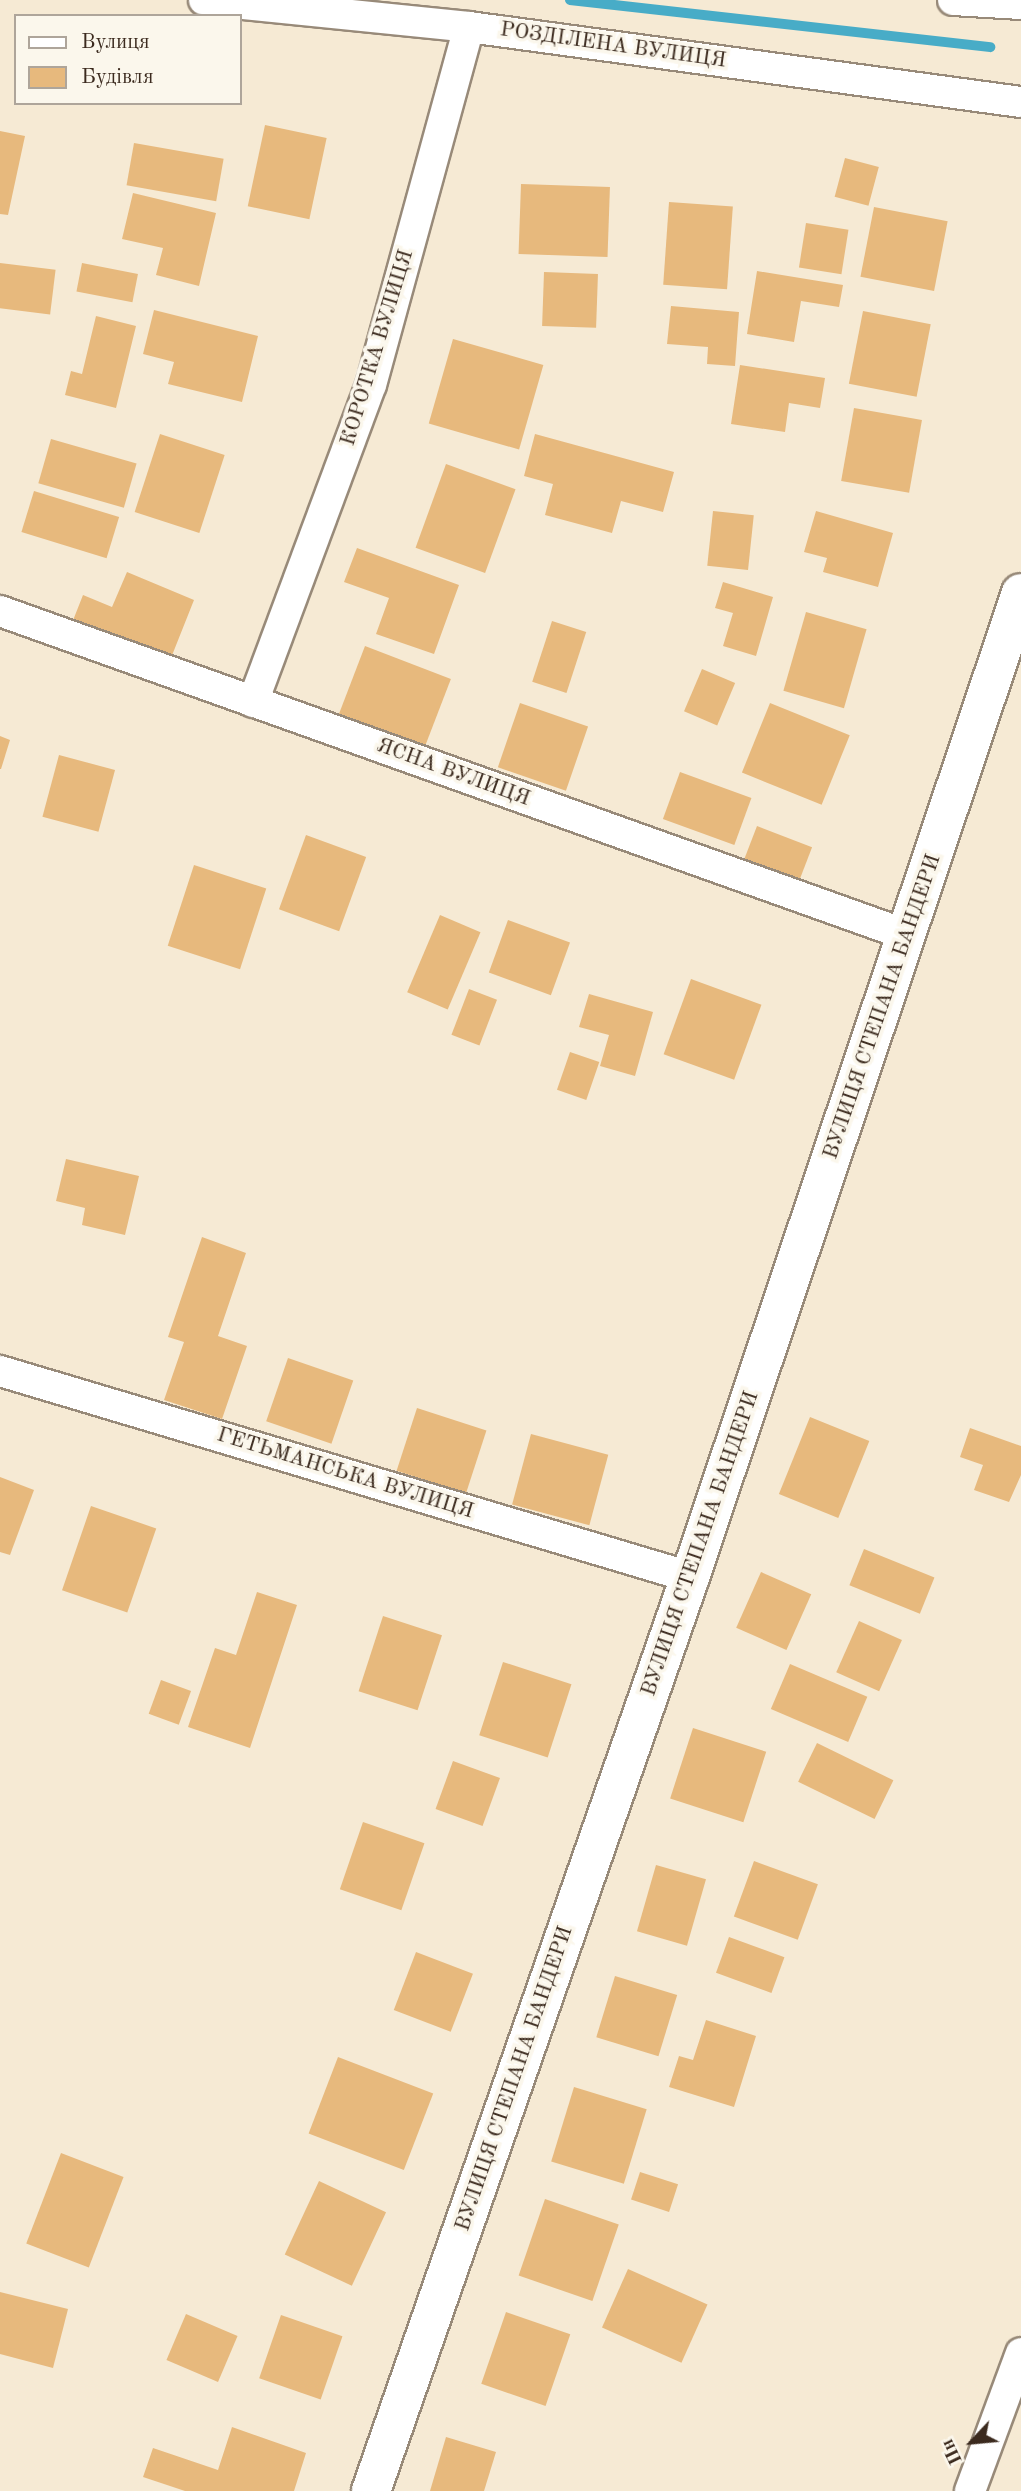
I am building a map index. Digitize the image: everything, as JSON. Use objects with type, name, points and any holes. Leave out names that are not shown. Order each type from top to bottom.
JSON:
[{"type":"street","name":"РОЗДІЛЕНА ВУЛИЦЯ","points":[[204,0],[469,27],[1021,102]]},
{"type":"street","points":[[953,0],[1021,4]]},
{"type":"street","name":"КОРОТКА ВУЛИЦЯ","points":[[253,702],[371,385],[469,27]]},
{"type":"street","name":"ВУЛИЦЯ СТЕПАНА БАНДЕРИ","points":[[371,2491],[690,1577],[1021,593]]},
{"type":"street","name":"ЯСНА ВУЛИЦЯ","points":[[0,611],[907,935]]},
{"type":"street","name":"ГЕТЬМАНСЬКА ВУЛИЦЯ","points":[[0,1371],[690,1577]]},
{"type":"street","points":[[970,2491],[1021,2353]]},
{"type":"building","points":[[265,125],[327,138],[309,219],[248,206]]},
{"type":"building","points":[[0,131],[25,136],[8,215],[0,214]]},
{"type":"building","points":[[134,143],[224,159],[216,201],[127,185]]},
{"type":"building","points":[[845,158],[879,167],[868,206],[835,197]]},
{"type":"building","points":[[521,184],[610,187],[608,257],[519,254]]},
{"type":"building","points":[[133,193],[216,213],[199,286],[156,275],[163,248],[122,239]]},
{"type":"building","points":[[669,202],[733,206],[727,289],[663,285]]},
{"type":"building","points":[[874,207],[948,221],[934,291],[860,277]]},
{"type":"building","points":[[806,223],[848,230],[841,274],[799,267]]},
{"type":"building","points":[[0,263],[56,270],[50,314],[0,308]]},
{"type":"building","points":[[82,263],[138,274],[132,302],[76,291]]},
{"type":"building","points":[[757,271],[843,285],[839,307],[801,301],[794,342],[747,334]]},
{"type":"building","points":[[544,272],[598,274],[596,328],[542,326]]},
{"type":"building","points":[[671,306],[739,312],[735,366],[707,364],[708,347],[667,344]]},
{"type":"building","points":[[154,310],[258,336],[242,402],[168,384],[174,362],[143,354]]},
{"type":"building","points":[[863,311],[931,324],[917,397],[849,384]]},
{"type":"building","points":[[96,316],[136,326],[116,408],[65,395],[71,371],[82,374]]},
{"type":"building","points":[[453,339],[543,365],[519,450],[429,424]]},
{"type":"building","points":[[740,365],[825,378],[820,408],[789,403],[785,432],[731,424]]},
{"type":"building","points":[[854,408],[922,420],[909,493],[841,481]]},
{"type":"building","points":[[160,434],[225,455],[199,533],[135,512]]},
{"type":"building","points":[[535,434],[674,472],[663,512],[621,501],[612,533],[545,515],[553,484],[524,476]]},
{"type":"building","points":[[51,439],[137,464],[124,508],[38,483]]},
{"type":"building","points":[[446,464],[516,489],[485,573],[416,548]]},
{"type":"building","points":[[34,491],[119,517],[107,558],[21,532]]},
{"type":"building","points":[[713,511],[754,515],[748,570],[707,566]]},
{"type":"building","points":[[816,511],[893,533],[878,587],[823,572],[827,558],[804,552]]},
{"type":"building","points":[[357,548],[459,585],[434,654],[376,634],[389,598],[344,582]]},
{"type":"building","points":[[127,572],[194,600],[167,668],[70,628],[83,595],[112,607]]},
{"type":"building","points":[[723,582],[773,597],[756,656],[723,646],[733,613],[715,608]]},
{"type":"building","points":[[806,612],[867,629],[844,708],[783,691]]},
{"type":"building","points":[[552,621],[586,632],[566,693],[532,682]]},
{"type":"building","points":[[365,646],[451,679],[423,751],[337,718]]},
{"type":"building","points":[[702,669],[735,683],[717,725],[684,711]]},
{"type":"building","points":[[520,703],[588,726],[566,791],[498,767]]},
{"type":"building","points":[[770,703],[850,735],[822,805],[742,773]]},
{"type":"building","points":[[0,736],[10,740],[1,769],[0,769]]},
{"type":"building","points":[[59,755],[115,770],[98,832],[42,817]]},
{"type":"building","points":[[680,772],[751,798],[734,845],[663,819]]},
{"type":"building","points":[[757,826],[812,847],[796,888],[741,867]]},
{"type":"building","points":[[306,835],[366,857],[339,931],[279,909]]},
{"type":"building","points":[[194,865],[266,888],[240,969],[168,946]]},
{"type":"building","points":[[440,915],[481,932],[448,1010],[407,992]]},
{"type":"building","points":[[508,920],[570,943],[551,995],[489,973]]},
{"type":"building","points":[[691,979],[761,1005],[734,1080],[664,1054]]},
{"type":"building","points":[[469,989],[497,1000],[479,1045],[451,1035]]},
{"type":"building","points":[[589,994],[653,1012],[635,1076],[600,1066],[609,1035],[579,1027]]},
{"type":"building","points":[[570,1052],[599,1062],[586,1100],[557,1090]]},
{"type":"building","points":[[66,1159],[139,1176],[125,1235],[82,1225],[85,1208],[56,1201]]},
{"type":"building","points":[[202,1237],[246,1253],[218,1336],[247,1346],[222,1419],[164,1400],[184,1342],[168,1337]]},
{"type":"building","points":[[288,1358],[353,1380],[331,1444],[266,1421]]},
{"type":"building","points":[[417,1408],[486,1431],[466,1493],[397,1471]]},
{"type":"building","points":[[810,1417],[869,1441],[838,1518],[779,1494]]},
{"type":"building","points":[[970,1428],[1021,1446],[1021,1475],[1009,1502],[974,1490],[983,1465],[960,1457]]},
{"type":"building","points":[[531,1434],[608,1455],[589,1525],[512,1505]]},
{"type":"building","points":[[0,1477],[34,1490],[10,1555],[0,1552]]},
{"type":"building","points":[[91,1506],[156,1528],[127,1613],[62,1590]]},
{"type":"building","points":[[864,1549],[934,1577],[920,1614],[849,1585]]},
{"type":"building","points":[[761,1572],[811,1594],[786,1650],[736,1628]]},
{"type":"building","points":[[257,1592],[297,1605],[250,1748],[188,1727],[215,1648],[236,1655]]},
{"type":"building","points":[[383,1616],[442,1635],[418,1710],[359,1691]]},
{"type":"building","points":[[859,1621],[902,1640],[879,1691],[836,1672]]},
{"type":"building","points":[[503,1662],[571,1684],[548,1757],[479,1735]]},
{"type":"building","points":[[790,1664],[867,1697],[848,1742],[771,1709]]},
{"type":"building","points":[[161,1680],[191,1691],[179,1725],[149,1714]]},
{"type":"building","points":[[693,1728],[766,1752],[743,1822],[670,1798]]},
{"type":"building","points":[[817,1743],[893,1780],[875,1819],[798,1782]]},
{"type":"building","points":[[453,1761],[500,1778],[483,1826],[436,1809]]},
{"type":"building","points":[[363,1822],[424,1843],[401,1910],[340,1889]]},
{"type":"building","points":[[754,1861],[818,1884],[798,1940],[734,1916]]},
{"type":"building","points":[[656,1865],[706,1879],[687,1946],[637,1931]]},
{"type":"building","points":[[729,1937],[784,1957],[771,1993],[716,1973]]},
{"type":"building","points":[[416,1952],[473,1974],[451,2032],[394,2010]]},
{"type":"building","points":[[615,1976],[677,1995],[658,2056],[596,2037]]},
{"type":"building","points":[[706,2020],[756,2036],[734,2107],[669,2087],[679,2056],[693,2060]]},
{"type":"building","points":[[338,2057],[433,2094],[404,2170],[309,2134]]},
{"type":"building","points":[[574,2087],[647,2109],[624,2184],[551,2162]]},
{"type":"building","points":[[61,2153],[124,2177],[89,2268],[26,2244]]},
{"type":"building","points":[[640,2172],[678,2184],[669,2212],[631,2200]]},
{"type":"building","points":[[319,2181],[386,2212],[352,2286],[285,2254]]},
{"type":"building","points":[[545,2199],[619,2224],[592,2301],[519,2276]]},
{"type":"building","points":[[628,2269],[707,2304],[681,2363],[602,2327]]},
{"type":"building","points":[[0,2292],[68,2309],[53,2368],[0,2354]]},
{"type":"building","points":[[506,2312],[570,2334],[546,2406],[481,2384]]},
{"type":"building","points":[[186,2314],[238,2336],[218,2382],[166,2360]]},
{"type":"building","points":[[281,2315],[342,2336],[321,2400],[259,2378]]},
{"type":"building","points":[[232,2427],[306,2453],[294,2491],[185,2491],[143,2477],[153,2448],[218,2470]]},
{"type":"building","points":[[446,2437],[496,2452],[484,2491],[430,2491]]},
{"type":"waterway","points":[[570,0],[990,47]]}]
